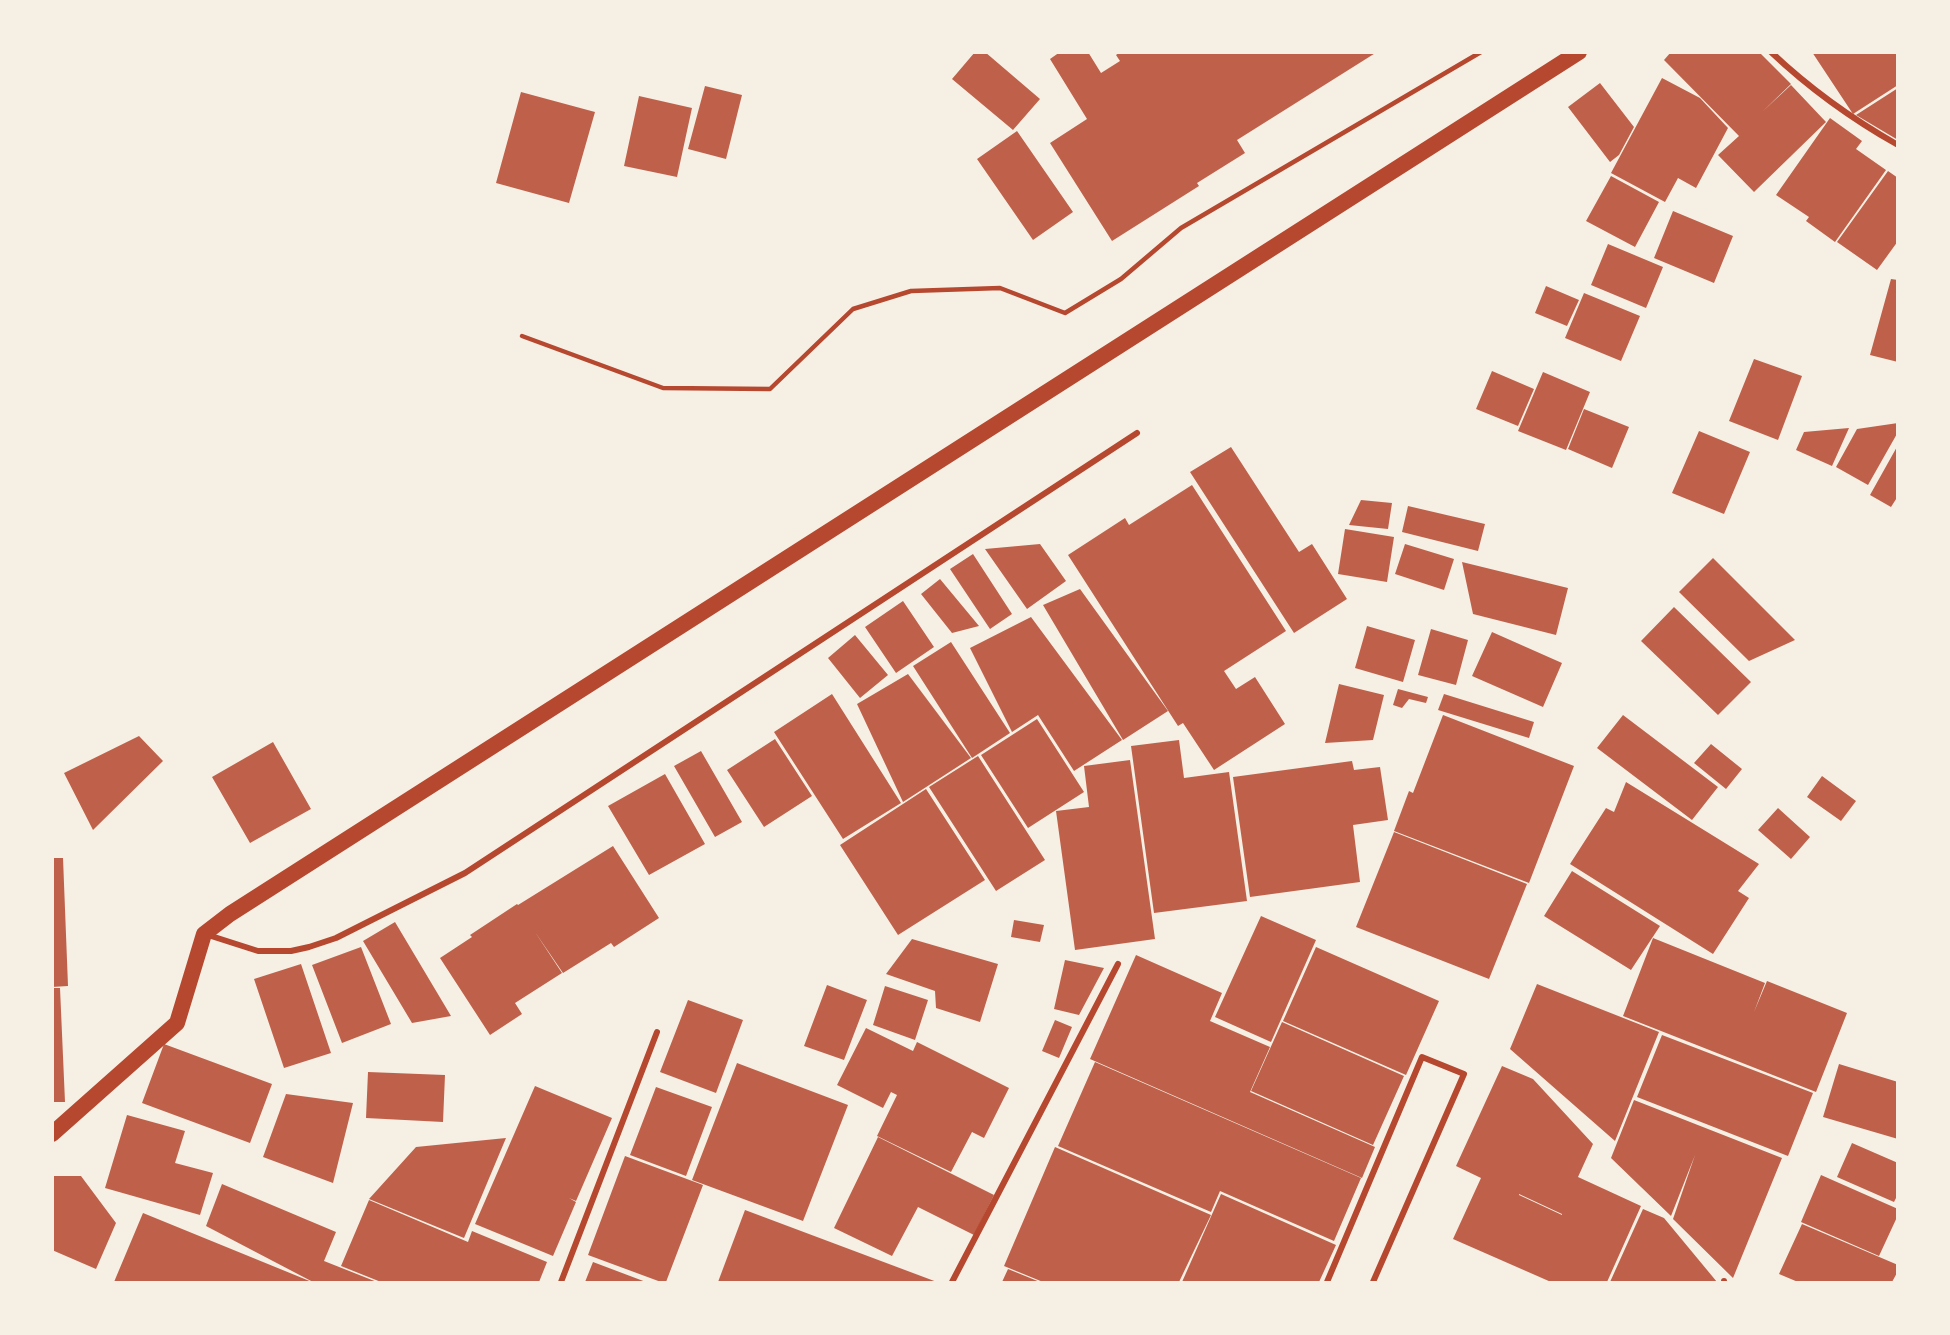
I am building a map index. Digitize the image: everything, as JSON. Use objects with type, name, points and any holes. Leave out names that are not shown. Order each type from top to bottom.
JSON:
[{"type":"highway","points":[[52,1134],[177,1023],[204,934],[230,914],[1580,52]]},
{"type":"street","points":[[1771,52],[1795,75],[1860,124],[1898,145]]},
{"type":"street","points":[[204,934],[258,951],[291,951],[309,947],[336,938],[465,873],[1137,433]]},
{"type":"street","points":[[952,1282],[1118,964]]},
{"type":"street","points":[[561,1282],[657,1032]]},
{"type":"street","points":[[1328,1282],[1422,1057],[1464,1074],[1373,1282]]},
{"type":"lane","points":[[522,336],[663,388],[770,389],[853,309],[911,291],[1000,288],[1065,313],[1121,279],[1181,228],[1481,52]]},
{"type":"building","points":[[975,52],[985,52],[1040,99],[1013,130],[952,79]]},
{"type":"building","points":[[1060,52],[1088,52],[1101,73],[1120,61],[1116,55],[1120,52],[1377,52],[1237,140],[1245,153],[1197,183],[1199,186],[1112,241],[1050,143],[1087,119],[1050,59]]},
{"type":"building","points":[[1671,52],[1759,52],[1791,84],[1762,112],[1791,85],[1826,122],[1754,192],[1718,155],[1739,136],[1664,60]]},
{"type":"building","points":[[1812,52],[1898,52],[1898,85],[1853,114]]},
{"type":"building","points":[[1662,78],[1700,98],[1728,128],[1696,188],[1678,178],[1665,202],[1611,173]]},
{"type":"building","points":[[1600,83],[1634,127],[1619,155],[1610,162],[1568,107]]},
{"type":"building","points":[[705,86],[742,95],[726,159],[688,149]]},
{"type":"building","points":[[1898,88],[1898,140],[1856,115]]},
{"type":"building","points":[[521,92],[595,112],[569,203],[496,183]]},
{"type":"building","points":[[639,96],[692,108],[677,177],[624,166]]},
{"type":"building","points":[[1830,118],[1862,141],[1856,149],[1886,170],[1835,242],[1806,221],[1809,217],[1776,195]]},
{"type":"building","points":[[1017,131],[1073,212],[1033,240],[977,159]]},
{"type":"building","points":[[1888,171],[1898,178],[1898,241],[1877,270],[1837,242]]},
{"type":"building","points":[[1611,176],[1659,202],[1635,247],[1586,221]]},
{"type":"building","points":[[1673,211],[1733,236],[1714,283],[1654,258]]},
{"type":"building","points":[[1608,244],[1663,267],[1646,308],[1591,285]]},
{"type":"building","points":[[1891,279],[1898,280],[1898,362],[1870,355]]},
{"type":"building","points":[[1546,286],[1579,300],[1567,326],[1535,313]]},
{"type":"building","points":[[1584,293],[1640,316],[1621,361],[1565,338]]},
{"type":"building","points":[[1754,359],[1802,376],[1778,440],[1729,421]]},
{"type":"building","points":[[1492,371],[1534,389],[1518,426],[1476,409]]},
{"type":"building","points":[[1543,372],[1590,392],[1566,450],[1518,431]]},
{"type":"building","points":[[1584,409],[1629,427],[1612,468],[1568,449]]},
{"type":"building","points":[[1898,423],[1898,432],[1868,485],[1836,467],[1857,429]]},
{"type":"building","points":[[1849,428],[1832,466],[1796,450],[1804,432]]},
{"type":"building","points":[[1699,431],[1750,452],[1724,514],[1672,493]]},
{"type":"building","points":[[1898,445],[1898,496],[1891,507],[1870,495]]},
{"type":"building","points":[[1231,447],[1299,552],[1312,544],[1347,599],[1294,633],[1190,472]]},
{"type":"building","points":[[1192,485],[1286,631],[1224,671],[1236,689],[1255,677],[1285,724],[1214,770],[1183,723],[1178,726],[1068,555],[1125,518],[1129,525]]},
{"type":"building","points":[[1361,500],[1392,503],[1388,529],[1349,525]]},
{"type":"building","points":[[1408,506],[1485,524],[1478,551],[1402,532]]},
{"type":"building","points":[[1345,529],[1394,537],[1387,582],[1338,574]]},
{"type":"building","points":[[1040,544],[1066,581],[1027,609],[985,549]]},
{"type":"building","points":[[1405,544],[1454,559],[1444,590],[1395,574]]},
{"type":"building","points":[[973,554],[1012,614],[990,629],[950,569]]},
{"type":"building","points":[[1713,558],[1795,640],[1749,661],[1679,592]]},
{"type":"building","points":[[1462,562],[1568,588],[1556,635],[1473,614]]},
{"type":"building","points":[[940,579],[979,626],[952,633],[921,594]]},
{"type":"building","points":[[1080,589],[1168,711],[1123,740],[1043,605]]},
{"type":"building","points":[[903,601],[934,647],[896,673],[865,627]]},
{"type":"building","points":[[1674,607],[1751,682],[1718,715],[1641,641]]},
{"type":"building","points":[[1031,617],[1122,740],[1074,771],[1038,715],[1012,732],[970,648]]},
{"type":"building","points":[[1367,626],[1415,640],[1403,682],[1355,668]]},
{"type":"building","points":[[1431,629],[1468,640],[1456,685],[1418,675]]},
{"type":"building","points":[[1492,632],[1562,663],[1543,707],[1472,676]]},
{"type":"building","points":[[855,635],[888,675],[860,698],[828,658]]},
{"type":"building","points":[[951,642],[1010,733],[972,758],[913,666]]},
{"type":"building","points":[[908,674],[971,758],[903,802],[857,704]]},
{"type":"building","points":[[1339,684],[1384,695],[1373,740],[1325,743]]},
{"type":"building","points":[[1398,689],[1428,697],[1426,703],[1409,699],[1402,708],[1393,705]]},
{"type":"building","points":[[832,694],[901,803],[843,839],[774,732]]},
{"type":"building","points":[[1444,694],[1534,722],[1529,738],[1438,710]]},
{"type":"building","points":[[1443,715],[1574,766],[1529,883],[1394,831],[1409,791],[1413,793]]},
{"type":"building","points":[[1623,715],[1718,787],[1692,820],[1597,748]]},
{"type":"building","points":[[1037,719],[1084,792],[1028,828],[981,755]]},
{"type":"building","points":[[139,736],[163,761],[93,830],[64,773]]},
{"type":"building","points":[[775,739],[812,796],[764,827],[727,770]]},
{"type":"building","points":[[1179,740],[1184,778],[1229,772],[1247,901],[1154,913],[1131,746]]},
{"type":"building","points":[[273,742],[311,809],[250,843],[212,777]]},
{"type":"building","points":[[1711,744],[1742,769],[1726,789],[1694,763]]},
{"type":"building","points":[[701,751],[742,822],[715,837],[674,766]]},
{"type":"building","points":[[978,756],[1045,860],[996,891],[929,787]]},
{"type":"building","points":[[1130,760],[1155,939],[1075,950],[1056,811],[1089,807],[1084,766]]},
{"type":"building","points":[[1352,761],[1354,770],[1380,767],[1388,820],[1353,825],[1360,882],[1250,897],[1233,777]]},
{"type":"building","points":[[665,774],[705,844],[649,875],[608,806]]},
{"type":"building","points":[[1822,776],[1856,801],[1841,821],[1807,797]]},
{"type":"building","points":[[1626,782],[1759,864],[1738,891],[1749,898],[1713,954],[1570,864],[1606,808],[1614,812]]},
{"type":"building","points":[[926,789],[985,880],[898,935],[840,845]]},
{"type":"building","points":[[1778,808],[1810,837],[1791,859],[1758,830]]},
{"type":"building","points":[[1394,832],[1527,884],[1489,979],[1356,927]]},
{"type":"building","points":[[613,846],[659,918],[614,947],[611,943],[563,973],[535,932],[562,973],[515,1003],[522,1014],[490,1035],[440,958],[517,904]]},
{"type":"building","points":[[52,858],[63,858],[68,986],[52,987]]},
{"type":"building","points":[[1572,871],[1660,926],[1631,970],[1544,916]]},
{"type":"building","points":[[1261,916],[1316,940],[1271,1042],[1215,1017]]},
{"type":"building","points":[[1014,920],[1044,925],[1040,942],[1011,937]]},
{"type":"building","points":[[395,922],[451,1016],[412,1023],[363,941]]},
{"type":"building","points":[[1653,938],[1765,983],[1754,1012],[1767,981],[1847,1013],[1816,1092],[1623,1016]]},
{"type":"building","points":[[912,939],[998,964],[980,1022],[936,1008],[935,991],[886,974]]},
{"type":"building","points":[[361,947],[391,1024],[342,1043],[312,965]]},
{"type":"building","points":[[1316,947],[1439,1001],[1406,1075],[1283,1021]]},
{"type":"building","points":[[1136,955],[1222,993],[1210,1021],[1270,1047],[1250,1092],[1375,1147],[1362,1178],[1090,1059]]},
{"type":"building","points":[[1065,960],[1104,968],[1079,1015],[1054,1009]]},
{"type":"building","points":[[301,964],[331,1053],[284,1068],[254,979]]},
{"type":"building","points":[[1537,984],[1659,1032],[1615,1141],[1510,1049]]},
{"type":"building","points":[[827,985],[867,1000],[844,1060],[804,1046]]},
{"type":"building","points":[[885,986],[928,1000],[915,1040],[873,1025]]},
{"type":"building","points":[[52,988],[60,988],[65,1102],[52,1102]]},
{"type":"building","points":[[688,1000],[743,1020],[716,1093],[660,1072]]},
{"type":"building","points":[[1055,1020],[1072,1027],[1059,1058],[1042,1051]]},
{"type":"building","points":[[1282,1022],[1404,1076],[1373,1145],[1251,1091]]},
{"type":"building","points":[[866,1028],[913,1051],[917,1042],[1009,1088],[984,1138],[972,1132],[951,1172],[877,1136],[897,1095],[891,1092],[883,1108],[837,1085]]},
{"type":"building","points":[[1662,1035],[1813,1093],[1788,1156],[1637,1097]]},
{"type":"building","points":[[164,1044],[272,1084],[250,1143],[142,1103]]},
{"type":"building","points":[[1095,1062],[1361,1178],[1334,1241],[1220,1191],[1211,1212],[1058,1146]]},
{"type":"building","points":[[737,1063],[848,1105],[803,1221],[692,1180]]},
{"type":"building","points":[[1839,1064],[1898,1082],[1898,1139],[1823,1117]]},
{"type":"building","points":[[1502,1066],[1533,1079],[1593,1144],[1578,1177],[1641,1206],[1607,1282],[1551,1282],[1453,1239],[1481,1178],[1456,1166]],"holes":[[[1519,1194],[1562,1214],[1562,1215]]]},
{"type":"building","points":[[368,1072],[445,1075],[443,1122],[366,1118]]},
{"type":"building","points":[[535,1086],[612,1118],[576,1201],[569,1198],[576,1202],[553,1256],[475,1224]]},
{"type":"building","points":[[656,1087],[712,1107],[686,1176],[630,1155]]},
{"type":"building","points":[[286,1094],[353,1103],[333,1183],[263,1157]]},
{"type":"building","points":[[1634,1100],[1782,1158],[1733,1278],[1673,1219],[1695,1155],[1671,1216],[1611,1158]]},
{"type":"building","points":[[127,1115],[185,1131],[175,1163],[213,1173],[200,1215],[105,1188]]},
{"type":"building","points":[[878,1137],[994,1195],[974,1235],[918,1207],[892,1256],[834,1228]]},
{"type":"building","points":[[506,1138],[464,1238],[369,1199],[416,1147]]},
{"type":"building","points":[[1852,1143],[1898,1163],[1898,1194],[1894,1202],[1837,1177]]},
{"type":"building","points":[[1055,1147],[1211,1215],[1179,1282],[1043,1282],[1004,1266]]},
{"type":"building","points":[[625,1156],[703,1185],[666,1282],[588,1255]]},
{"type":"building","points":[[1821,1175],[1898,1209],[1898,1215],[1879,1256],[1801,1222]]},
{"type":"building","points":[[52,1176],[81,1176],[116,1223],[96,1269],[52,1250]]},
{"type":"building","points":[[222,1184],[336,1232],[324,1261],[377,1282],[313,1282],[206,1226]]},
{"type":"building","points":[[1221,1194],[1336,1245],[1319,1282],[1182,1282]]},
{"type":"building","points":[[369,1200],[468,1242],[472,1231],[547,1262],[539,1282],[381,1282],[341,1266]]},
{"type":"building","points":[[1643,1209],[1664,1218],[1717,1282],[1610,1282]]},
{"type":"building","points":[[745,1210],[937,1282],[718,1282]]},
{"type":"building","points":[[143,1213],[312,1282],[114,1282]]},
{"type":"building","points":[[1802,1224],[1898,1265],[1898,1271],[1892,1282],[1798,1282],[1779,1274]]},
{"type":"building","points":[[593,1262],[646,1282],[585,1282]]},
{"type":"building","points":[[1008,1269],[1040,1282],[1002,1282]]}]
